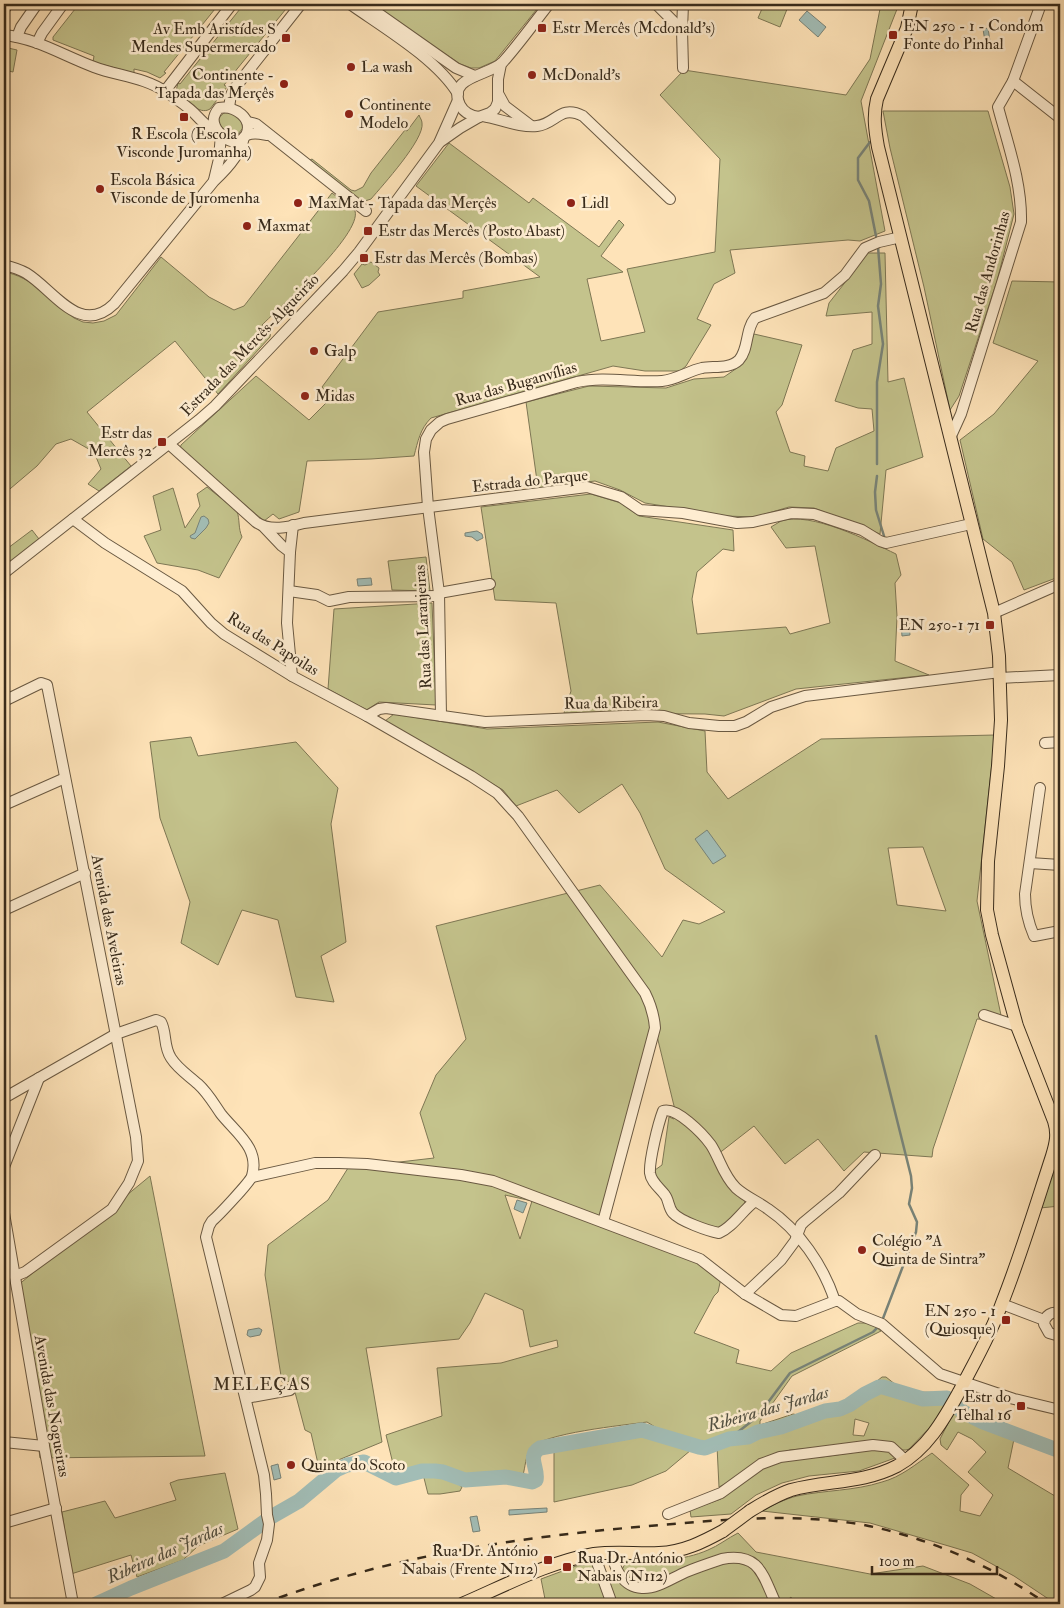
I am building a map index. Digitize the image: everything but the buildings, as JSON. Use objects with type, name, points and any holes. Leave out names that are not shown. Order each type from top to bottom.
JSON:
[{"type":"main road","points":[[462,1604],[555,1565],[594,1554],[613,1552],[661,1553],[702,1543],[723,1531],[750,1511],[790,1490],[861,1479],[886,1471],[918,1451],[929,1440],[948,1413],[1002,1304],[1052,1156],[1059,1129],[1017,1026],[987,910],[988,861],[1000,745],[1000,675],[994,613],[876,136],[874,117],[877,99],[907,28],[912,4]]},
{"type":"street","points":[[4,10],[8,4]]},
{"type":"street","points":[[17,37],[20,27],[38,4]]},
{"type":"street","points":[[164,91],[232,4]]},
{"type":"street","points":[[229,107],[234,89],[301,4]]},
{"type":"street","points":[[350,4],[440,71],[447,78],[458,97],[460,106],[465,112],[472,116],[531,126],[542,125],[566,112],[577,112],[670,199]]},
{"type":"street","points":[[365,4],[456,68],[490,79],[505,106],[531,126]]},
{"type":"street","name":"Estrada das Mercês-Algueirão","points":[[4,573],[210,411],[359,252],[439,143],[463,82],[502,64],[549,4]]},
{"type":"street","points":[[656,4],[682,30]]},
{"type":"street","points":[[683,4],[683,68]]},
{"type":"street","name":"Rua das Andorinhas","points":[[951,436],[961,414],[1021,222],[1018,182],[998,107],[1013,81],[1041,4]]},
{"type":"street","points":[[37,43],[59,5]]},
{"type":"street","points":[[4,35],[37,43],[92,67],[142,80],[164,91],[204,124],[229,140],[235,141],[245,136],[260,133],[268,135]]},
{"type":"street","name":"Estrada das Mercês-Algueirão","points":[[439,143],[481,117],[490,114],[495,108],[498,102],[498,78],[502,64]]},
{"type":"street","points":[[1013,81],[1060,118]]},
{"type":"street","points":[[4,265],[17,268],[30,276],[75,312],[88,317],[102,314],[114,304],[241,149],[249,129],[248,122],[239,112],[229,107],[219,108],[214,119],[219,132],[219,159],[214,181]]},
{"type":"street","points":[[193,113],[201,115],[216,112]]},
{"type":"street","points":[[248,122],[256,124],[366,211]]},
{"type":"street","name":"Rua das Buganvílias","points":[[428,507],[424,445],[431,430],[440,422],[577,382],[597,379],[667,380],[696,369],[733,364],[742,355],[750,326],[755,318],[824,293],[845,275],[865,248],[879,242],[901,237]]},
{"type":"street","points":[[169,444],[290,552]]},
{"type":"street","name":"Estrada do Parque","points":[[262,526],[293,526],[587,487],[621,497],[640,510],[682,513],[737,523],[753,522],[797,512],[814,514],[862,530],[880,542],[886,543],[971,524]]},
{"type":"street","name":"Rua das Laranjeiras","points":[[428,507],[439,594],[441,716]]},
{"type":"street","name":"Rua das Papoilas","points":[[73,519],[97,538],[182,591],[224,634],[292,676],[367,716],[477,781],[497,793],[508,804],[625,966],[650,1003],[654,1016],[655,1028],[603,1222]]},
{"type":"street","points":[[292,676],[287,623],[293,526]]},
{"type":"street","points":[[288,591],[317,595],[330,601],[349,597],[439,594],[490,584]]},
{"type":"street","points":[[994,613],[1060,584]]},
{"type":"street","name":"Rua da Ribeira","points":[[367,716],[386,708],[485,722],[646,715],[664,716],[689,723],[728,726],[741,724],[771,707],[805,696],[1000,675],[1060,675]]},
{"type":"street","name":"Avenida das Aveleiras","points":[[4,701],[41,683],[47,685],[136,1137],[138,1161],[129,1183],[112,1209],[25,1272],[15,1276]]},
{"type":"street","points":[[1045,743],[1060,742]]},
{"type":"street","points":[[4,806],[66,778]]},
{"type":"street","points":[[1040,788],[1025,894],[1025,909],[1034,936],[1060,931]]},
{"type":"street","points":[[1030,863],[1060,865]]},
{"type":"street","points":[[4,910],[85,874]]},
{"type":"street","points":[[984,1015],[1017,1026]]},
{"type":"street","points":[[4,1098],[116,1034],[156,1020],[161,1022],[163,1026],[165,1047],[172,1060],[180,1070],[207,1093],[247,1144],[253,1158],[252,1177]]},
{"type":"street","points":[[4,1167],[39,1078]]},
{"type":"street","points":[[754,1202],[725,1230],[719,1233],[701,1228],[677,1217],[671,1211],[666,1196],[653,1181],[650,1171],[663,1111],[674,1112],[701,1134],[712,1147],[720,1165],[730,1180],[754,1202],[769,1210],[797,1236],[819,1265],[835,1301]]},
{"type":"street","points":[[745,1294],[781,1260],[804,1222],[839,1193],[875,1155]]},
{"type":"street","points":[[222,1604],[255,1587],[260,1577],[259,1563],[267,1540],[268,1520],[264,1475],[206,1237],[212,1222],[252,1177],[261,1174],[315,1163],[367,1164],[461,1175],[493,1181],[700,1259],[745,1294],[771,1310],[788,1317],[839,1301],[857,1314],[879,1322],[936,1371],[961,1387],[1060,1410]]},
{"type":"street","name":"Avenida das Nogueiras","points":[[4,1213],[8,1266],[15,1276],[73,1602]]},
{"type":"street","points":[[1002,1304],[1044,1320]]},
{"type":"street","points":[[1060,1313],[1052,1312],[1044,1320],[1044,1327],[1049,1333],[1060,1334]]},
{"type":"street","points":[[246,1398],[290,1390]]},
{"type":"street","points":[[4,1442],[44,1446]]},
{"type":"street","points":[[668,1514],[720,1494],[761,1464],[780,1457],[873,1445],[891,1448],[905,1460]]},
{"type":"street","points":[[4,1523],[56,1508]]},
{"type":"street","points":[[613,1552],[616,1566],[623,1579],[627,1583],[640,1588],[654,1586],[722,1559],[732,1557],[750,1560],[760,1571],[776,1604]]},
{"type":"street","points":[[594,1554],[612,1604]]},
{"type":"shaded area","points":[[79,4],[219,4],[164,72],[166,73],[160,78],[147,72],[134,69],[134,73],[93,62],[94,56],[53,40],[53,37]]},
{"type":"shaded area","points":[[244,4],[290,4],[224,85],[227,87],[210,109],[206,111],[201,110],[176,91],[178,83],[180,84]]},
{"type":"shaded area","points":[[371,4],[541,4],[495,61],[479,68],[471,68],[460,64]]},
{"type":"shaded area","points":[[764,4],[789,4],[780,27],[758,18]]},
{"type":"shaded area","points":[[881,4],[899,4],[861,101],[885,231],[860,241],[848,240],[730,250],[735,273],[714,284],[697,319],[711,325],[686,366],[680,371],[645,371],[613,366],[431,418],[422,431],[414,456],[307,461],[299,512],[279,519],[273,514],[264,521],[180,449],[181,445],[256,376],[309,420],[331,398],[322,387],[378,312],[463,298],[463,291],[540,277],[416,186],[449,143],[529,203],[533,198],[599,247],[619,220],[624,225],[601,256],[623,272],[587,279],[601,341],[645,332],[627,269],[715,252],[720,159],[660,95],[684,70],[846,95],[870,59]]},
{"type":"shaded area","points":[[4,47],[17,50],[13,72],[4,70]]},
{"type":"shaded area","points":[[883,111],[988,111],[1010,187],[1014,214],[997,281],[959,396],[950,410],[924,287],[890,148]]},
{"type":"shaded area","points":[[226,112],[240,119],[243,128],[238,134],[232,135],[220,124],[219,118]]},
{"type":"shaded area","points":[[419,115],[422,123],[417,140],[402,162],[371,199],[362,202],[310,160],[312,159],[351,190],[355,191],[363,187],[371,173]]},
{"type":"shaded area","points":[[332,193],[355,211],[354,222],[346,236],[318,270],[262,325],[271,330],[270,337],[218,394],[175,341],[87,412],[131,466],[99,491],[88,484],[101,469],[94,452],[71,439],[56,444],[37,466],[4,494],[4,272],[23,278],[50,297],[74,318],[83,322],[93,323],[104,321],[116,315],[161,257],[209,297],[234,310],[244,306]]},
{"type":"shaded area","points":[[868,253],[885,253],[888,382],[904,378],[923,457],[886,470],[880,534],[814,508],[789,507],[755,517],[726,516],[645,503],[620,490],[595,481],[538,488],[526,402],[589,386],[666,388],[694,379],[724,377],[737,368],[745,357],[754,334],[802,345],[782,405],[776,412],[790,452],[805,456],[804,466],[828,471],[836,448],[874,431],[872,409],[858,408],[835,401],[853,350],[872,344],[872,312],[826,316],[829,303]]},
{"type":"shaded area","points":[[371,262],[379,268],[378,272],[380,275],[369,285],[362,288],[354,274],[362,264],[365,265]]},
{"type":"shaded area","points":[[1012,281],[1060,282],[1060,549],[1056,578],[1024,590],[1012,562],[983,539],[960,440],[994,414],[1038,361],[993,343]]},
{"type":"shaded area","points":[[207,487],[237,511],[242,537],[219,578],[198,570],[157,563],[144,536],[161,530],[153,496],[173,488],[185,528],[200,506],[197,494]]},
{"type":"shaded area","points":[[591,494],[621,503],[639,516],[733,530],[734,551],[723,549],[697,572],[692,599],[697,634],[786,627],[790,634],[830,623],[815,546],[786,548],[771,527],[781,521],[793,519],[808,520],[823,524],[856,535],[896,554],[901,575],[895,583],[897,616],[895,661],[929,675],[796,689],[724,716],[705,714],[564,713],[571,691],[556,603],[495,600],[481,507]]},
{"type":"shaded area","points":[[32,530],[39,539],[4,567],[4,543],[8,548]]},
{"type":"shaded area","points":[[426,557],[430,591],[392,590],[388,561]]},
{"type":"shaded area","points":[[432,603],[436,705],[379,702],[367,710],[328,689],[334,609]]},
{"type":"shaded area","points":[[394,714],[487,729],[658,722],[705,731],[707,772],[728,799],[821,739],[995,735],[977,901],[1002,1020],[977,1019],[933,1149],[932,1157],[864,1152],[844,1171],[818,1139],[785,1164],[754,1126],[713,1158],[745,1200],[744,1205],[720,1228],[716,1229],[680,1215],[656,1178],[655,1170],[662,1165],[669,1117],[674,1119],[675,1110],[657,1036],[603,1227],[695,1259],[721,1278],[718,1292],[694,1333],[739,1350],[736,1363],[771,1371],[791,1353],[858,1323],[870,1323],[881,1331],[792,1376],[760,1421],[760,1425],[793,1414],[803,1416],[838,1405],[866,1390],[882,1377],[886,1377],[896,1385],[917,1392],[953,1393],[938,1419],[909,1449],[901,1450],[865,1443],[790,1450],[764,1458],[719,1487],[717,1446],[697,1451],[702,1444],[660,1430],[647,1422],[566,1434],[537,1443],[530,1449],[523,1475],[470,1477],[446,1467],[433,1465],[395,1472],[386,1435],[442,1416],[437,1368],[501,1363],[558,1347],[557,1340],[530,1347],[523,1310],[485,1293],[470,1323],[459,1339],[366,1348],[382,1442],[319,1468],[311,1433],[305,1430],[292,1381],[282,1382],[265,1275],[268,1245],[328,1200],[348,1168],[434,1158],[420,1113],[436,1075],[466,1039],[436,926],[600,885],[662,957],[683,920],[699,924],[725,912],[665,869],[640,813],[622,784],[579,813],[557,790],[516,806],[503,790],[385,721]],"holes":[[[923,847],[946,911],[897,905],[888,848]],[[505,1195],[532,1201],[520,1239]],[[855,1419],[869,1423],[864,1436],[853,1435]]]},
{"type":"shaded area","points":[[191,737],[198,756],[296,742],[338,788],[331,824],[346,942],[321,956],[334,1002],[296,997],[278,920],[242,910],[218,965],[181,943],[190,902],[160,818],[150,742]]},
{"type":"shaded area","points":[[1060,1152],[1060,1206],[1040,1208]]},
{"type":"shaded area","points":[[150,1176],[205,1456],[40,1458],[17,1286]]},
{"type":"shaded area","points":[[959,1402],[978,1416],[1060,1449],[1060,1457],[1014,1439],[1008,1468],[1060,1499],[1060,1604],[1056,1604],[1014,1576],[972,1553],[870,1523],[762,1511],[779,1502],[797,1496],[861,1487],[889,1480],[908,1470],[932,1453],[969,1485],[961,1495],[960,1511],[980,1516],[993,1495],[968,1472],[986,1452],[972,1439],[958,1432],[947,1450],[941,1445],[940,1439]]},
{"type":"shaded area","points":[[645,1436],[691,1450],[666,1471],[632,1485],[554,1502],[554,1452]]},
{"type":"shaded area","points":[[878,1449],[887,1450],[894,1454],[895,1458],[859,1471],[809,1476],[782,1483],[756,1495],[731,1514],[691,1517],[690,1510],[721,1499],[761,1469],[787,1459],[822,1457]]},
{"type":"shaded area","points":[[225,1473],[238,1529],[198,1546],[183,1560],[137,1577],[131,1555],[71,1574],[62,1512],[105,1501],[115,1518],[176,1500],[170,1483],[178,1480]]},
{"type":"shaded area","points":[[423,1474],[442,1474],[462,1487],[460,1491],[428,1494]]},
{"type":"shaded area","points":[[738,1533],[756,1552],[870,1574],[923,1566],[970,1584],[1005,1604],[795,1604],[791,1597],[783,1604],[614,1604],[604,1575],[623,1568],[627,1558],[657,1560],[698,1554]]},
{"type":"shaded area","points":[[596,1563],[609,1604],[546,1604],[541,1579],[576,1566]]},
{"type":"water","points":[[807,11],[826,27],[818,37],[799,20]]},
{"type":"water","points":[[988,28],[991,48],[986,48],[983,29]]},
{"type":"water","points":[[204,516],[208,519],[209,523],[195,539],[191,538],[190,536],[195,533],[201,517]]},
{"type":"water","points":[[477,531],[482,534],[483,538],[477,541],[472,537],[465,536],[465,533]]},
{"type":"water","points":[[371,578],[372,585],[358,586],[357,579]]},
{"type":"water","points":[[909,623],[910,635],[902,636],[901,624]]},
{"type":"water","points":[[707,830],[726,856],[713,864],[695,839]]},
{"type":"water","points":[[517,1200],[527,1203],[523,1213],[514,1209]]},
{"type":"water","points":[[259,1328],[262,1330],[260,1335],[250,1337],[247,1335],[248,1330]]},
{"type":"water","points":[[278,1464],[281,1478],[274,1480],[271,1466]]},
{"type":"water","points":[[547,1508],[547,1512],[509,1515],[509,1510]]},
{"type":"water","points":[[477,1516],[480,1531],[473,1532],[470,1517]]},
{"type":"waterway","points":[[870,142],[858,158],[858,180],[869,201],[876,236]]},
{"type":"waterway","points":[[877,464],[877,382],[883,344],[878,306],[881,284],[878,247]]},
{"type":"waterway","points":[[877,476],[875,492],[876,510],[884,536]]},
{"type":"waterway","points":[[876,1036],[911,1176],[912,1188],[909,1204],[917,1222],[916,1232],[882,1321]]},
{"type":"waterway","points":[[729,1439],[757,1417],[790,1373],[873,1332],[879,1326]]},
{"type":"waterway","name":"Ribeira das Jardas","points":[[96,1604],[224,1551],[271,1517],[299,1501],[336,1470],[347,1465],[364,1462],[396,1478],[422,1471],[435,1471],[465,1480],[506,1477],[532,1482],[536,1480],[533,1459],[536,1451],[540,1448],[642,1430],[705,1448],[729,1439],[748,1437],[758,1432],[781,1427],[825,1411],[840,1409],[879,1387],[923,1399],[947,1398],[963,1412],[983,1422],[1060,1451]]},
{"type":"railway","points":[[262,1604],[359,1573],[458,1550],[559,1535],[763,1518],[839,1521],[913,1537],[960,1555],[1004,1577],[1047,1604]]},
{"type":"place","name":"Estr Mercês (Mcdonald's)","points":[[542,28]]},
{"type":"place","name":"EN 250 - 1 - Condom Fonte do Pinhal","points":[[893,35]]},
{"type":"place","name":"Av Emb Aristídes S Mendes Supermercado","points":[[286,38]]},
{"type":"place","name":"La wash","points":[[351,67]]},
{"type":"place","name":"McDonald's","points":[[532,75]]},
{"type":"place","name":"Continente - Tapada das Merçês","points":[[284,84]]},
{"type":"place","name":"Continente Modelo","points":[[349,114]]},
{"type":"place","name":"R Escola (Escola Visconde Juromanha)","points":[[184,117]]},
{"type":"place","name":"Escola Básica Visconde de Juromenha","points":[[100,189]]},
{"type":"place","name":"MaxMat - Tapada das Merçês","points":[[298,203]]},
{"type":"place","name":"Lidl","points":[[571,203]]},
{"type":"place","name":"Maxmat","points":[[247,226]]},
{"type":"place","name":"Estr das Mercês (Posto Abast)","points":[[368,231]]},
{"type":"place","name":"Estr das Mercês (Bombas)","points":[[364,258]]},
{"type":"place","name":"Galp","points":[[314,351]]},
{"type":"place","name":"Midas","points":[[305,396]]},
{"type":"place","name":"Estr das Mercês 32","points":[[162,442]]},
{"type":"place","name":"EN 250-1 71","points":[[990,625]]},
{"type":"place","name":"Colégio \"A Quinta de Sintra\"","points":[[862,1250]]},
{"type":"place","name":"EN 250 - 1 (Quiosque)","points":[[1006,1320]]},
{"type":"place","name":"Estr do Telhal 16","points":[[1021,1406]]},
{"type":"place","name":"Quinta do Scoto","points":[[291,1465]]},
{"type":"place","name":"Rua Dr. António Nabais (Frente N112)","points":[[548,1560]]},
{"type":"place","name":"Rua Dr. António Nabais (N112)","points":[[567,1567]]},
{"type":"district","name":"MELEÇAS","points":[[262,1384]]}]
